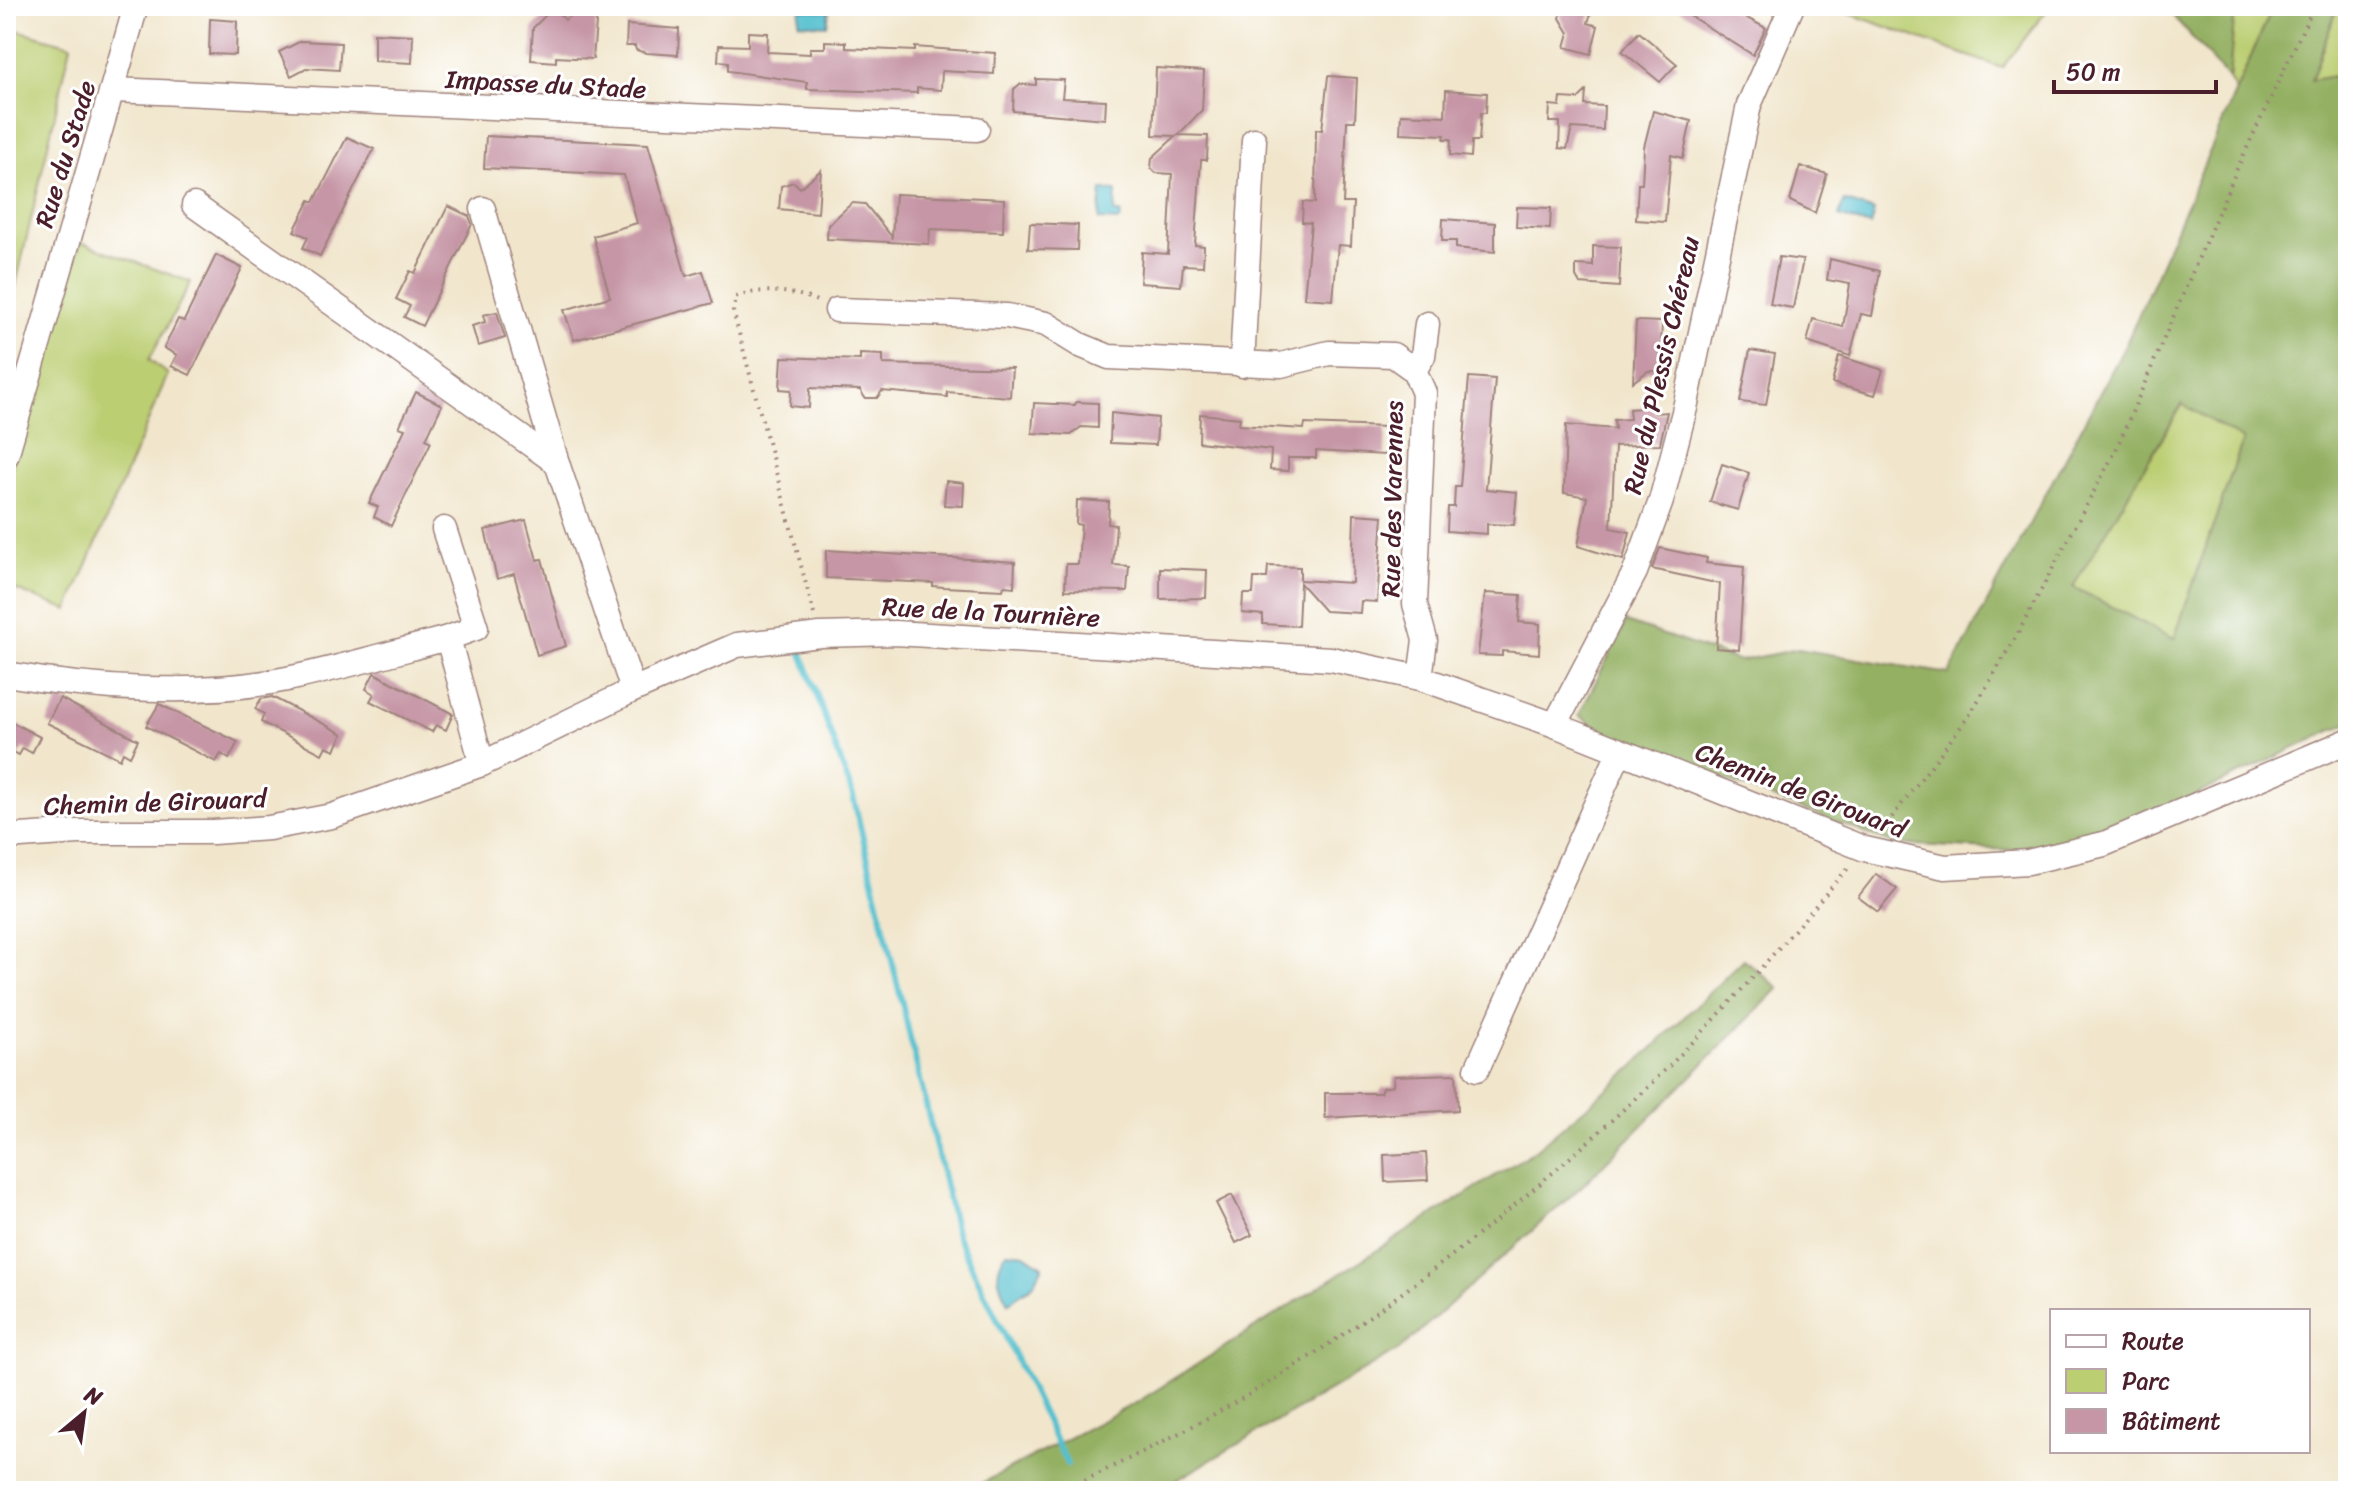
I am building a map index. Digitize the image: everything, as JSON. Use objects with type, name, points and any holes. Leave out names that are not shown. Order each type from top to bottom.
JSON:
[{"type":"street","name":"Rue du Stade","points":[[6,456],[136,6]]},
{"type":"street","name":"Rue du Plessis Chéreau","points":[[1555,725],[1635,572],[1661,501],[1685,408],[1705,299],[1749,105],[1792,6]]},
{"type":"street","name":"Impasse du Stade","points":[[114,90],[977,129]]},
{"type":"street","points":[[1242,365],[1254,140]]},
{"type":"street","points":[[194,205],[557,463]]},
{"type":"street","points":[[483,209],[557,463],[633,690]]},
{"type":"street","name":"Rue des Varennes","points":[[837,310],[1007,316],[1046,324],[1080,345],[1109,357],[1281,365],[1329,353],[1393,355],[1414,370],[1424,393],[1415,604],[1425,640],[1420,678]]},
{"type":"street","name":"Rue des Varennes","points":[[1414,370],[1423,356],[1427,324]]},
{"type":"street","points":[[6,674],[114,688],[209,687],[285,680],[448,638],[476,628],[444,529]]},
{"type":"street","name":"Rue de la Tournière","points":[[445,780],[633,690],[737,645],[820,635],[895,633],[1331,659],[1420,678],[1555,725]]},
{"type":"street","points":[[448,638],[482,764]]},
{"type":"street","name":"Chemin de Girouard","points":[[1555,725],[1865,849],[1930,865],[1975,867],[2028,862],[2104,844],[2348,741]]},
{"type":"street","points":[[1477,1069],[1620,751]]},
{"type":"street","name":"Chemin de Girouard","points":[[6,837],[79,832],[213,832],[269,828],[332,816],[445,780]]},
{"type":"path","points":[[820,635],[733,311],[736,297],[748,292],[801,294],[837,310]]},
{"type":"green space","points":[[1828,6],[2050,6],[2002,68]]},
{"type":"green space","points":[[2163,6],[2235,6],[2229,79],[2168,10]]},
{"type":"green space","points":[[2235,6],[2273,6],[2236,91],[2229,79]]},
{"type":"green space","points":[[2273,6],[2338,6],[2311,80],[2348,74],[2348,723],[2145,819],[2032,851],[1894,844],[1603,733],[1579,715],[1626,622],[1740,661],[1798,649],[1949,674],[2126,344]],"holes":[[[2182,404],[2243,440],[2174,639],[2073,587]]]},
{"type":"green space","points":[[2338,6],[2348,6],[2348,74],[2311,81]]},
{"type":"green space","points":[[6,27],[71,45],[6,328]]},
{"type":"green space","points":[[81,242],[191,282],[149,360],[168,374],[68,610],[6,586],[6,486]]},
{"type":"green space","points":[[2183,404],[2243,440],[2174,639],[2072,587]]},
{"type":"green space","points":[[1744,959],[1779,988],[1582,1186],[1400,1349],[1158,1491],[967,1491],[1136,1403],[1534,1151],[1631,1069]]},
{"type":"water","points":[[800,9],[829,11],[827,25],[799,23]]},
{"type":"water","points":[[1102,190],[1116,191],[1115,213],[1121,213],[1120,221],[1099,220]]},
{"type":"water","points":[[1844,201],[1874,211],[1870,226],[1839,216]]},
{"type":"water","points":[[1007,1252],[1025,1254],[1043,1266],[1033,1285],[1008,1303],[998,1277]]},
{"type":"building","points":[[1563,6],[1593,6],[1588,23],[1598,26],[1591,54],[1565,47],[1569,33],[1560,18]]},
{"type":"building","points":[[1674,6],[1724,6],[1766,28],[1753,55]]},
{"type":"building","points":[[553,8],[565,20],[578,9],[597,11],[593,59],[556,57],[556,62],[531,60],[533,28]]},
{"type":"building","points":[[210,19],[237,21],[236,55],[209,54]]},
{"type":"building","points":[[627,25],[679,29],[678,55],[646,53],[636,50],[635,46],[626,46]]},
{"type":"building","points":[[748,32],[768,33],[767,52],[810,54],[810,48],[825,48],[825,41],[846,42],[846,48],[915,51],[915,47],[995,53],[994,74],[942,71],[941,90],[917,88],[917,93],[807,89],[807,82],[728,71],[728,62],[718,61],[719,45],[748,46]]},
{"type":"building","points":[[1639,32],[1677,64],[1660,82],[1622,51]]},
{"type":"building","points":[[374,33],[413,35],[412,63],[374,61]]},
{"type":"building","points":[[301,41],[341,43],[339,70],[306,68],[291,76],[279,52]]},
{"type":"building","points":[[1156,68],[1204,71],[1202,110],[1178,135],[1208,136],[1207,160],[1201,160],[1195,245],[1204,246],[1203,266],[1183,265],[1181,286],[1140,283],[1142,252],[1168,254],[1172,174],[1156,173],[1151,168],[1152,158],[1176,136],[1153,135]]},
{"type":"building","points":[[1328,76],[1357,78],[1355,121],[1347,121],[1343,203],[1353,203],[1351,246],[1338,245],[1333,300],[1304,298],[1311,223],[1302,222],[1303,202],[1315,203],[1316,129],[1322,130]]},
{"type":"building","points":[[1036,79],[1064,80],[1062,98],[1106,100],[1105,119],[1013,111],[1014,89],[1020,84],[1036,85]]},
{"type":"building","points":[[494,80],[522,82],[522,93],[497,92]]},
{"type":"building","points":[[1446,90],[1487,93],[1486,113],[1481,113],[1479,141],[1472,141],[1471,157],[1450,155],[1451,139],[1444,139],[1445,135],[1400,133],[1401,114],[1445,116]]},
{"type":"building","points":[[1586,91],[1585,105],[1604,106],[1603,130],[1572,128],[1567,149],[1559,148],[1560,122],[1549,122],[1550,105],[1560,106],[1561,98],[1578,99]]},
{"type":"building","points":[[1653,111],[1691,121],[1683,158],[1671,155],[1665,222],[1636,220],[1638,184],[1642,184],[1644,147]]},
{"type":"building","points":[[486,136],[648,144],[686,276],[703,271],[713,303],[574,340],[564,310],[610,297],[593,236],[637,223],[624,175],[484,168]]},
{"type":"building","points":[[347,137],[374,149],[320,256],[303,248],[308,237],[294,231],[310,200],[314,202]]},
{"type":"building","points":[[1800,166],[1827,174],[1815,213],[1790,201]]},
{"type":"building","points":[[821,170],[818,213],[779,209],[781,186],[794,182],[800,188]]},
{"type":"building","points":[[895,194],[1004,199],[1003,232],[930,229],[929,244],[827,239],[828,225],[852,203],[865,204],[892,237]]},
{"type":"building","points":[[448,206],[469,216],[472,224],[422,326],[404,317],[410,306],[396,299],[410,271],[415,273]]},
{"type":"building","points":[[1517,207],[1551,208],[1550,229],[1516,227]]},
{"type":"building","points":[[1443,219],[1495,223],[1495,252],[1456,248],[1456,241],[1442,241]]},
{"type":"building","points":[[1030,223],[1078,225],[1077,250],[1028,249]]},
{"type":"building","points":[[1593,246],[1621,247],[1619,287],[1580,284],[1576,277],[1576,265],[1593,266]]},
{"type":"building","points":[[216,255],[242,268],[190,375],[171,366],[177,355],[164,348],[178,319],[184,321]]},
{"type":"building","points":[[1779,257],[1803,260],[1793,308],[1770,304]]},
{"type":"building","points":[[1830,259],[1880,271],[1872,316],[1861,314],[1850,356],[1807,342],[1813,319],[1843,327],[1850,284],[1827,280]]},
{"type":"building","points":[[497,312],[505,338],[478,346],[472,326],[485,322],[483,315]]},
{"type":"building","points":[[1636,321],[1662,322],[1660,371],[1648,371],[1633,382]]},
{"type":"building","points":[[1750,350],[1775,354],[1766,405],[1740,402]]},
{"type":"building","points":[[860,354],[883,355],[883,364],[1012,368],[1010,397],[947,392],[947,397],[882,391],[877,398],[865,398],[860,390],[810,388],[809,408],[790,406],[791,390],[780,389],[782,357],[860,360]]},
{"type":"building","points":[[1839,356],[1883,370],[1875,395],[1832,383]]},
{"type":"building","points":[[1469,377],[1495,379],[1486,489],[1517,492],[1514,525],[1487,524],[1487,534],[1447,531],[1448,507],[1454,507],[1455,487],[1460,487]]},
{"type":"building","points":[[416,392],[442,405],[426,439],[431,442],[391,526],[374,517],[378,507],[369,503],[405,429],[399,427]]},
{"type":"building","points":[[1076,402],[1098,403],[1098,428],[1081,427],[1071,435],[1032,433],[1034,403],[1075,405]]},
{"type":"building","points":[[1654,407],[1655,413],[1667,412],[1660,444],[1615,446],[1611,528],[1630,532],[1623,560],[1578,546],[1587,497],[1564,493],[1566,425],[1615,429],[1614,420],[1630,419],[1629,409]]},
{"type":"building","points":[[1111,413],[1158,418],[1156,445],[1110,443]]},
{"type":"building","points":[[1200,414],[1240,418],[1239,425],[1304,429],[1305,424],[1386,427],[1385,455],[1316,451],[1316,458],[1288,458],[1288,471],[1270,470],[1271,450],[1199,442]]},
{"type":"building","points":[[1722,464],[1749,473],[1738,510],[1710,502]]},
{"type":"building","points":[[946,481],[964,483],[963,506],[944,505]]},
{"type":"building","points":[[1077,500],[1109,502],[1108,524],[1116,525],[1113,565],[1129,566],[1127,591],[1065,590],[1066,564],[1078,564],[1081,525],[1076,524]]},
{"type":"building","points":[[1354,514],[1383,516],[1377,602],[1361,601],[1360,613],[1325,611],[1300,583],[1298,626],[1263,624],[1263,615],[1242,613],[1243,594],[1253,594],[1254,578],[1267,578],[1268,566],[1300,567],[1300,580],[1352,583]]},
{"type":"building","points":[[526,520],[537,560],[542,559],[566,646],[537,655],[514,574],[497,579],[485,530]]},
{"type":"building","points":[[1660,548],[1707,558],[1706,563],[1744,567],[1739,650],[1716,648],[1720,584],[1652,569]]},
{"type":"building","points":[[826,550],[1015,562],[1014,587],[1004,586],[1003,590],[826,578]]},
{"type":"building","points":[[1160,568],[1207,570],[1206,598],[1160,599]]},
{"type":"building","points":[[1485,593],[1521,595],[1519,622],[1540,624],[1539,654],[1502,651],[1502,656],[1478,655]]},
{"type":"building","points":[[374,673],[453,714],[446,730],[436,725],[432,732],[370,701],[374,694],[366,689]]},
{"type":"building","points":[[272,697],[343,734],[335,750],[326,746],[322,754],[261,722],[264,714],[255,709],[261,699]]},
{"type":"building","points":[[60,698],[138,740],[130,756],[123,752],[120,759],[47,723]]},
{"type":"building","points":[[159,704],[238,742],[229,759],[221,754],[216,762],[146,726]]},
{"type":"building","points":[[6,719],[40,737],[32,753],[23,748],[19,755],[6,749]]},
{"type":"building","points":[[1876,874],[1897,889],[1878,912],[1858,897]]},
{"type":"building","points":[[1456,1074],[1458,1110],[1325,1118],[1325,1093],[1380,1093],[1382,1088],[1393,1086],[1394,1076]]},
{"type":"building","points":[[1426,1153],[1428,1180],[1385,1182],[1384,1155]]},
{"type":"building","points":[[1232,1195],[1252,1235],[1236,1243],[1216,1203]]},
{"type":"waterway","points":[[801,651],[853,796],[957,1236],[1067,1464]]}]
